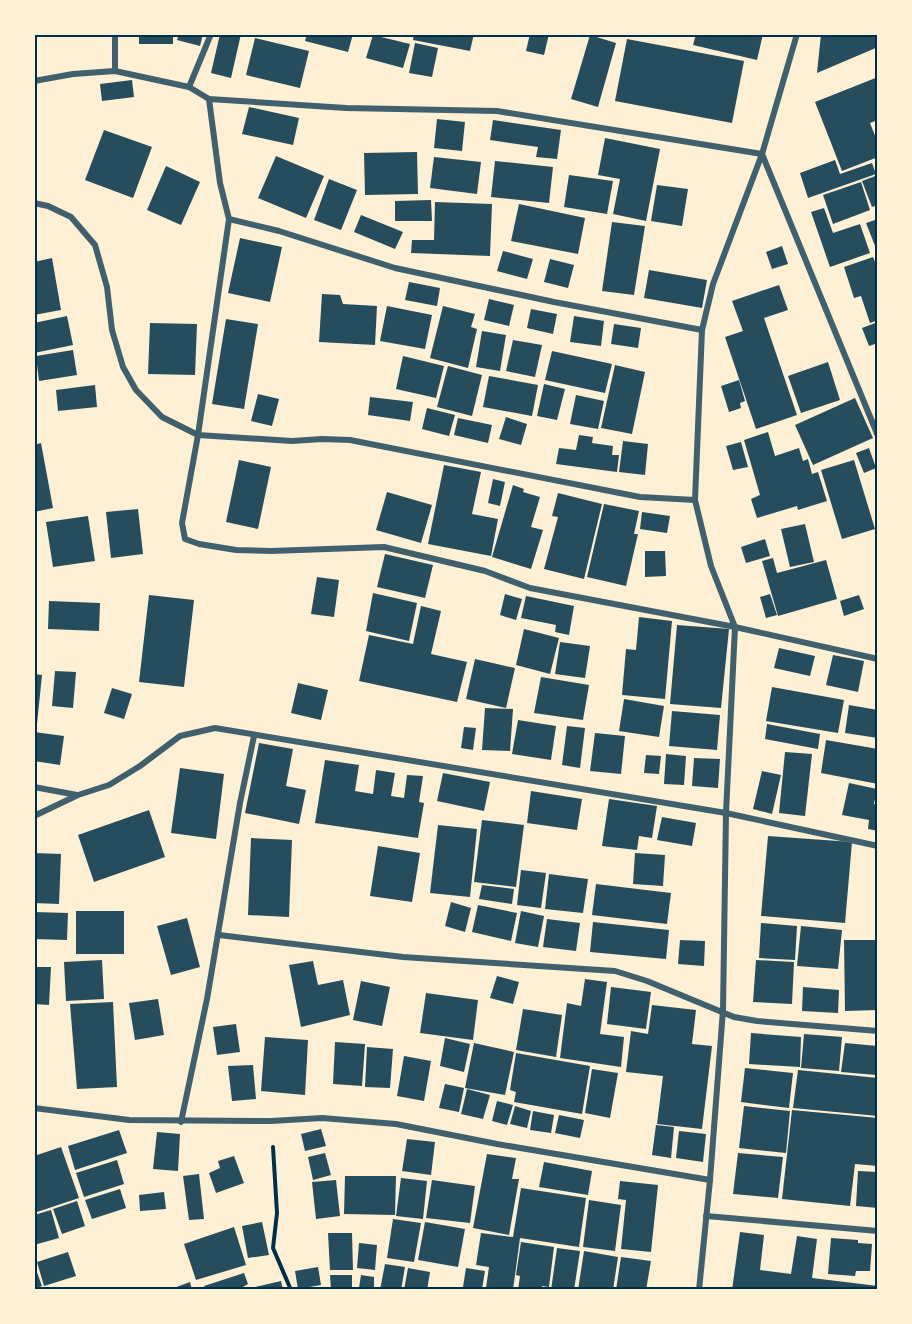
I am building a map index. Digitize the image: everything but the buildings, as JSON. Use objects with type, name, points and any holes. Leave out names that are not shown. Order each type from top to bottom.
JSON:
[{"type":"street","points":[[114,70],[115,34]]},
{"type":"street","points":[[189,87],[211,34]]},
{"type":"street","points":[[699,1290],[723,1010],[726,813],[735,627],[711,566],[695,500],[702,330],[713,284],[762,154],[797,34]]},
{"type":"street","points":[[34,81],[114,70],[189,87],[209,99],[335,107],[497,111],[762,154]]},
{"type":"street","points":[[209,99],[220,183],[229,219],[198,435],[182,523],[185,539],[236,550],[384,547],[485,571],[530,588],[735,627],[878,659]]},
{"type":"street","points":[[762,154],[878,436]]},
{"type":"street","points":[[34,203],[48,206],[71,217],[95,245],[107,287],[112,330],[123,367],[136,390],[162,417],[198,435],[292,441],[350,440],[640,497],[695,500]]},
{"type":"street","points":[[229,219],[279,231],[395,268],[554,302],[702,330]]},
{"type":"street","points":[[34,816],[78,795],[109,785],[140,766],[180,736],[215,728],[726,813],[878,846]]},
{"type":"street","points":[[181,1122],[207,999],[240,803],[254,736]]},
{"type":"street","points":[[34,787],[78,795]]},
{"type":"street","points":[[219,935],[403,957],[615,971],[723,1010],[734,1017],[878,1031]]},
{"type":"street","points":[[34,1108],[129,1120],[181,1122],[322,1118],[396,1124],[496,1144],[710,1180]]},
{"type":"street","points":[[706,1216],[878,1231]]},
{"type":"path","points":[[271,1121],[277,1213],[273,1248],[291,1290]]}]
